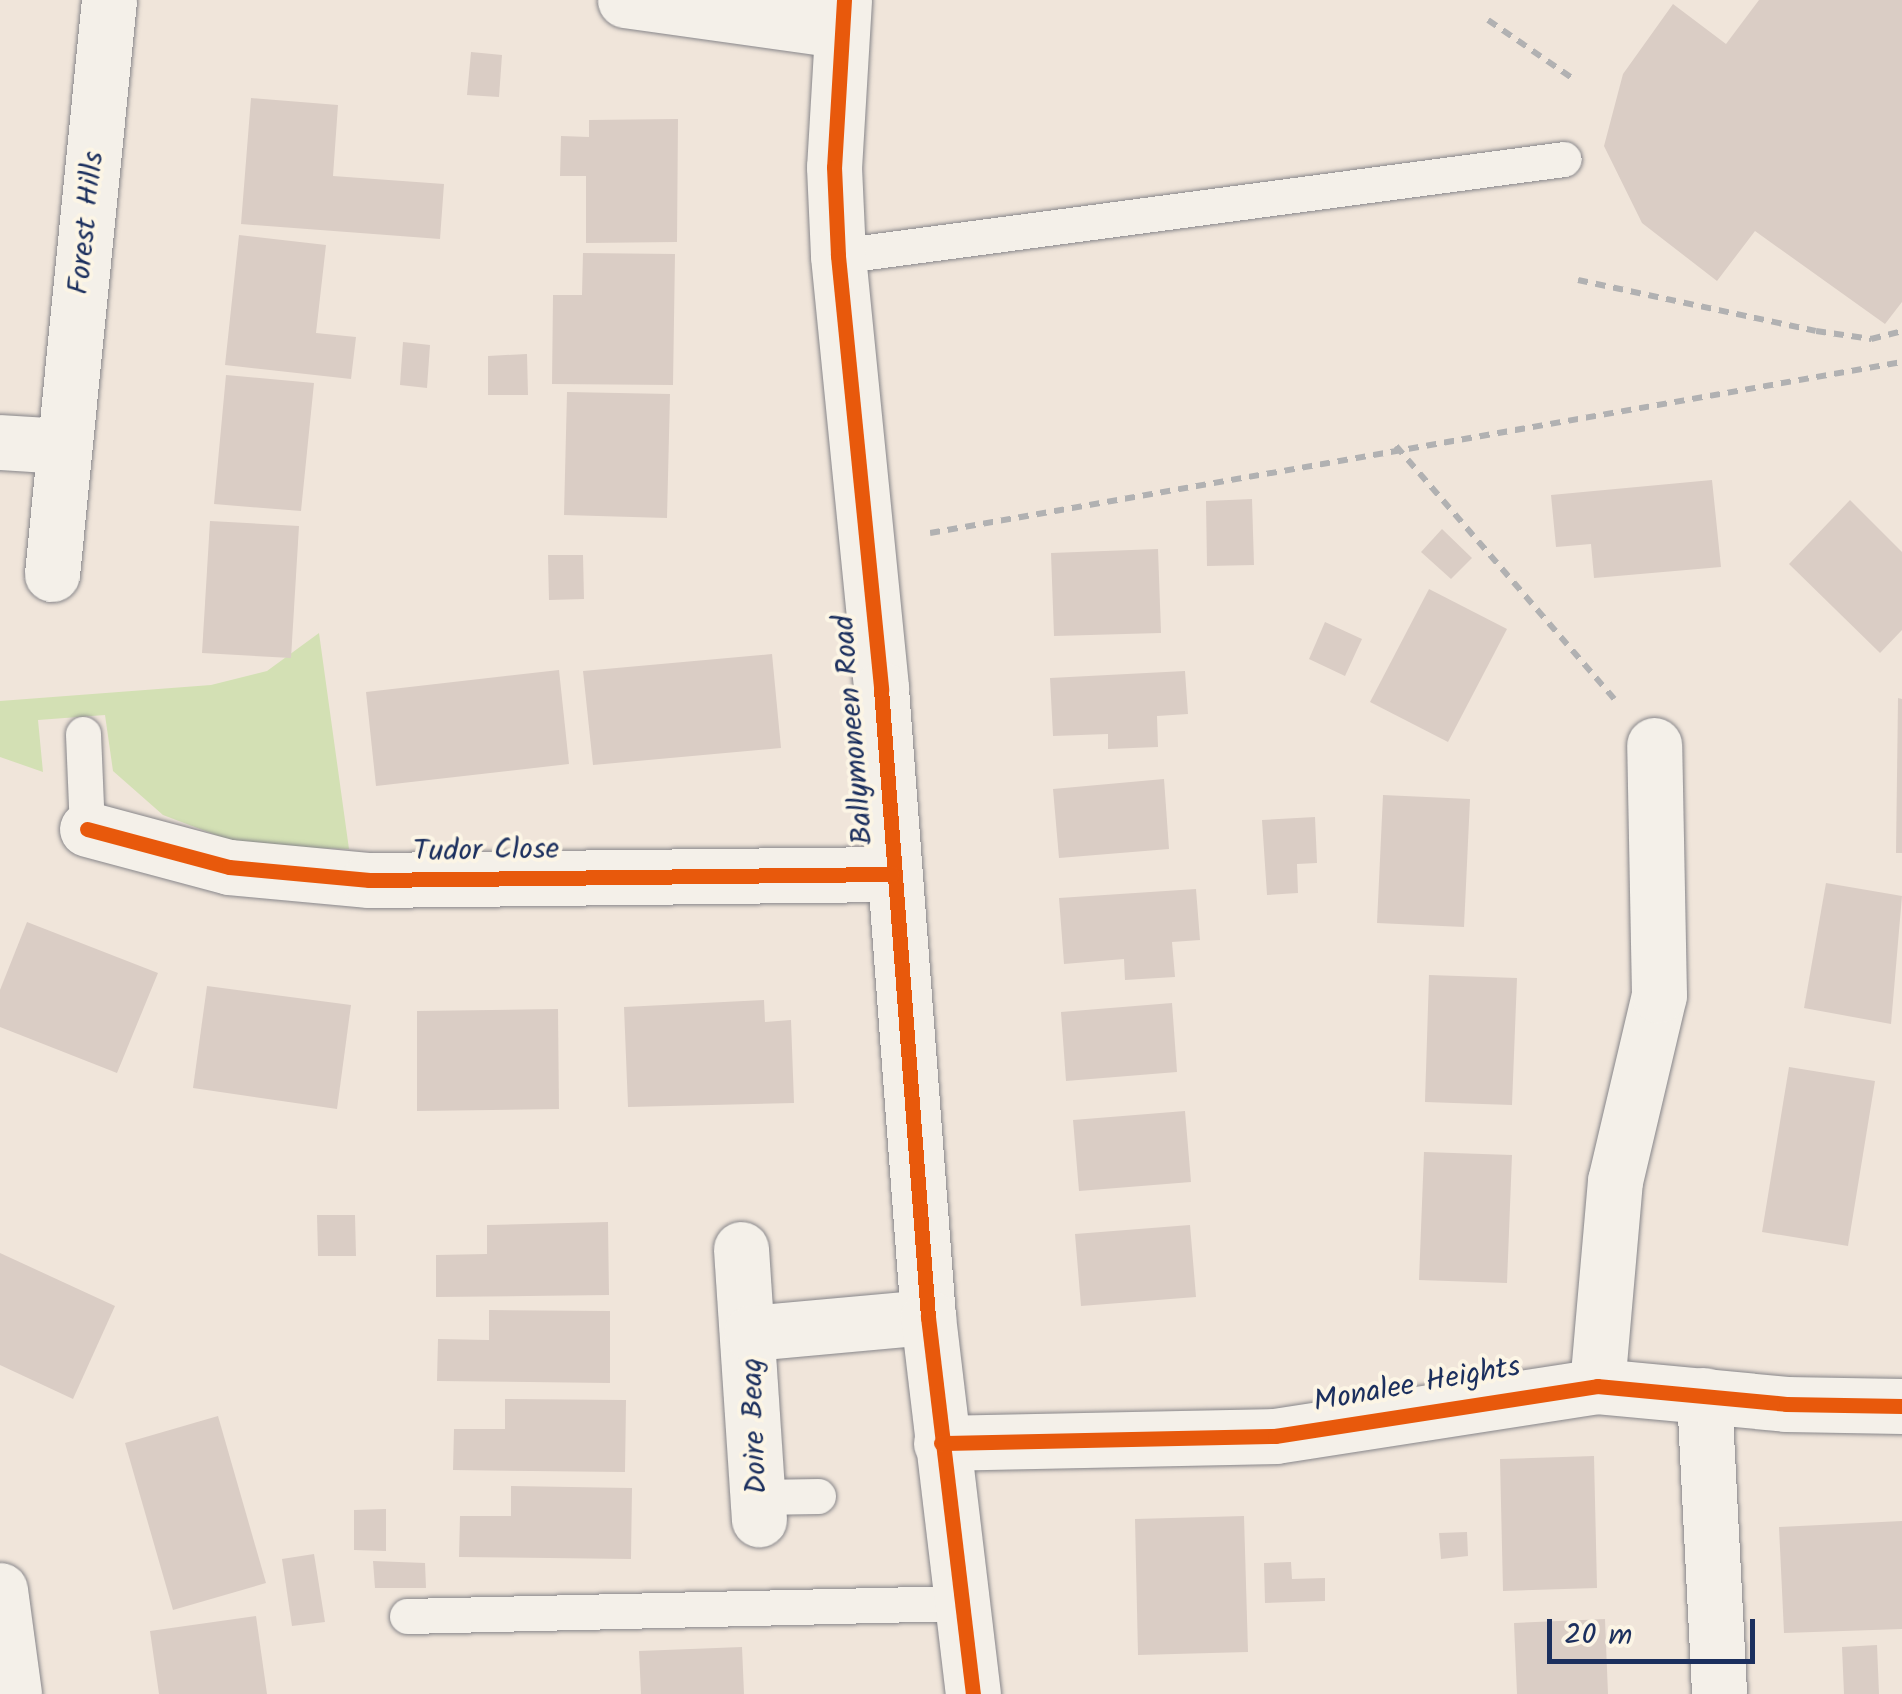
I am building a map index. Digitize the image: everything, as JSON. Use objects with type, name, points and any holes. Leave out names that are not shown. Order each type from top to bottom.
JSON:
[{"type":"street","name":"Forest Hills","points":[[52,574],[109,0]]},
{"type":"street","points":[[625,0],[841,15]]},
{"type":"street","name":"Ballymoneen Road","points":[[841,15],[838,256],[928,1317],[973,1694]]},
{"type":"street","points":[[0,442],[64,446]]},
{"type":"street","points":[[1597,1386],[1615,1181],[1659,995],[1654,745]]},
{"type":"street","name":"Tudor Close","points":[[87,829],[229,867],[369,880],[892,874]]},
{"type":"street","name":"Doire Beag","points":[[741,1249],[751,1333],[758,1508]]},
{"type":"street","name":"Doire Beag","points":[[751,1333],[928,1317]]},
{"type":"street","name":"Monalee Heights","points":[[941,1443],[1275,1436],[1597,1386],[1902,1406]]},
{"type":"street","points":[[1704,1395],[1719,1694]]},
{"type":"street","points":[[0,1590],[14,1694]]},
{"type":"lane","points":[[838,256],[1564,159]]},
{"type":"lane","points":[[83,734],[87,829]]},
{"type":"lane","points":[[758,1508],[818,1496]]},
{"type":"lane","points":[[407,1616],[964,1603]]},
{"type":"path","points":[[1488,20],[1575,80]]},
{"type":"path","points":[[1578,280],[1816,331],[1870,339],[1902,331]]},
{"type":"path","points":[[929,534],[1396,446],[1902,362]]},
{"type":"path","points":[[1396,446],[1654,745]]},
{"type":"green space","points":[[319,633],[349,849],[245,846],[163,815],[113,771],[105,715],[38,720],[43,772],[0,757],[0,701],[211,685],[267,671]]},
{"type":"building","points":[[1759,0],[1902,0],[1902,302],[1885,324],[1755,231],[1717,281],[1642,223],[1604,146],[1623,74],[1673,4],[1726,44]]},
{"type":"building","points":[[471,52],[502,55],[499,97],[467,95]]},
{"type":"building","points":[[251,98],[338,105],[333,176],[444,184],[440,239],[241,224]]},
{"type":"building","points":[[678,119],[677,242],[586,243],[586,176],[560,176],[561,136],[589,137],[589,120]]},
{"type":"building","points":[[239,235],[326,245],[316,333],[356,337],[351,379],[225,365]]},
{"type":"building","points":[[583,253],[675,254],[673,385],[552,384],[553,295],[582,295]]},
{"type":"building","points":[[403,342],[430,345],[427,388],[400,385]]},
{"type":"building","points":[[527,354],[528,395],[488,395],[488,356]]},
{"type":"building","points":[[226,375],[314,383],[301,511],[214,504]]},
{"type":"building","points":[[567,392],[670,394],[667,518],[564,515]]},
{"type":"building","points":[[1712,480],[1721,567],[1594,578],[1591,544],[1556,547],[1551,495]]},
{"type":"building","points":[[1252,499],[1254,565],[1207,566],[1206,501]]},
{"type":"building","points":[[1850,500],[1902,552],[1902,630],[1880,653],[1789,564]]},
{"type":"building","points":[[210,521],[299,526],[291,658],[202,653]]},
{"type":"building","points":[[1442,529],[1472,558],[1451,579],[1421,552]]},
{"type":"building","points":[[1158,549],[1161,633],[1054,636],[1051,553]]},
{"type":"building","points":[[548,555],[583,555],[584,599],[549,600]]},
{"type":"building","points":[[1429,589],[1507,629],[1448,742],[1370,702]]},
{"type":"building","points":[[1325,622],[1362,639],[1345,676],[1309,659]]},
{"type":"building","points":[[772,654],[781,748],[593,765],[583,671]]},
{"type":"building","points":[[559,670],[569,764],[376,786],[366,692]]},
{"type":"building","points":[[1185,671],[1188,714],[1157,716],[1158,747],[1108,749],[1108,734],[1053,736],[1050,678]]},
{"type":"building","points":[[1898,698],[1902,699],[1902,853],[1896,853]]},
{"type":"building","points":[[1164,779],[1169,849],[1059,858],[1053,789]]},
{"type":"building","points":[[1383,795],[1470,799],[1464,927],[1377,923]]},
{"type":"building","points":[[1315,817],[1317,863],[1297,864],[1298,893],[1267,895],[1262,820]]},
{"type":"building","points":[[1826,883],[1902,896],[1891,1024],[1804,1008]]},
{"type":"building","points":[[1196,889],[1200,940],[1172,942],[1175,977],[1125,980],[1124,959],[1064,964],[1059,898]]},
{"type":"building","points":[[27,922],[158,973],[117,1073],[0,1027],[0,990]]},
{"type":"building","points":[[1429,975],[1517,978],[1512,1105],[1425,1102]]},
{"type":"building","points":[[207,986],[351,1005],[337,1109],[193,1088]]},
{"type":"building","points":[[764,1000],[765,1022],[791,1020],[794,1103],[628,1107],[624,1007]]},
{"type":"building","points":[[1172,1003],[1177,1072],[1066,1081],[1061,1012]]},
{"type":"building","points":[[558,1009],[559,1109],[417,1111],[417,1011]]},
{"type":"building","points":[[1789,1067],[1875,1081],[1848,1246],[1762,1232]]},
{"type":"building","points":[[1185,1111],[1191,1182],[1079,1191],[1073,1120]]},
{"type":"building","points":[[1424,1152],[1512,1155],[1507,1283],[1419,1280]]},
{"type":"building","points":[[317,1215],[355,1215],[356,1256],[318,1256]]},
{"type":"building","points":[[608,1222],[609,1295],[436,1297],[436,1255],[487,1254],[487,1225]]},
{"type":"building","points":[[1190,1225],[1196,1297],[1081,1306],[1075,1234]]},
{"type":"building","points":[[0,1253],[115,1306],[73,1399],[0,1365]]},
{"type":"building","points":[[489,1310],[610,1311],[610,1383],[437,1381],[438,1339],[489,1340]]},
{"type":"building","points":[[505,1399],[626,1400],[625,1472],[453,1470],[454,1429],[505,1429]]},
{"type":"building","points":[[218,1416],[266,1583],[173,1610],[125,1443]]},
{"type":"building","points":[[1594,1456],[1597,1588],[1503,1591],[1500,1459]]},
{"type":"building","points":[[511,1486],[632,1488],[631,1559],[459,1557],[460,1516],[511,1516]]},
{"type":"building","points":[[386,1509],[386,1551],[354,1550],[354,1510]]},
{"type":"building","points":[[1244,1516],[1248,1652],[1138,1655],[1135,1519]]},
{"type":"building","points":[[1902,1521],[1902,1629],[1784,1633],[1779,1527]]},
{"type":"building","points":[[1467,1532],[1468,1556],[1441,1559],[1439,1533]]},
{"type":"building","points":[[314,1554],[325,1622],[292,1626],[282,1559]]},
{"type":"building","points":[[373,1561],[425,1563],[426,1588],[375,1588]]},
{"type":"building","points":[[1291,1562],[1292,1579],[1325,1578],[1325,1601],[1265,1603],[1264,1563]]},
{"type":"building","points":[[256,1616],[267,1694],[159,1694],[150,1631]]},
{"type":"building","points":[[1605,1619],[1608,1694],[1517,1694],[1514,1623]]},
{"type":"building","points":[[1877,1645],[1879,1694],[1844,1694],[1842,1647]]},
{"type":"building","points":[[742,1647],[744,1694],[641,1694],[639,1651]]},
{"type":"cycle path","points":[[844,0],[834,167],[838,256],[881,689],[928,1317],[973,1694]]},
{"type":"cycle path","points":[[87,829],[229,867],[369,880],[892,874]]},
{"type":"cycle path","points":[[941,1443],[1275,1436],[1597,1386],[1786,1404],[1902,1406]]}]
